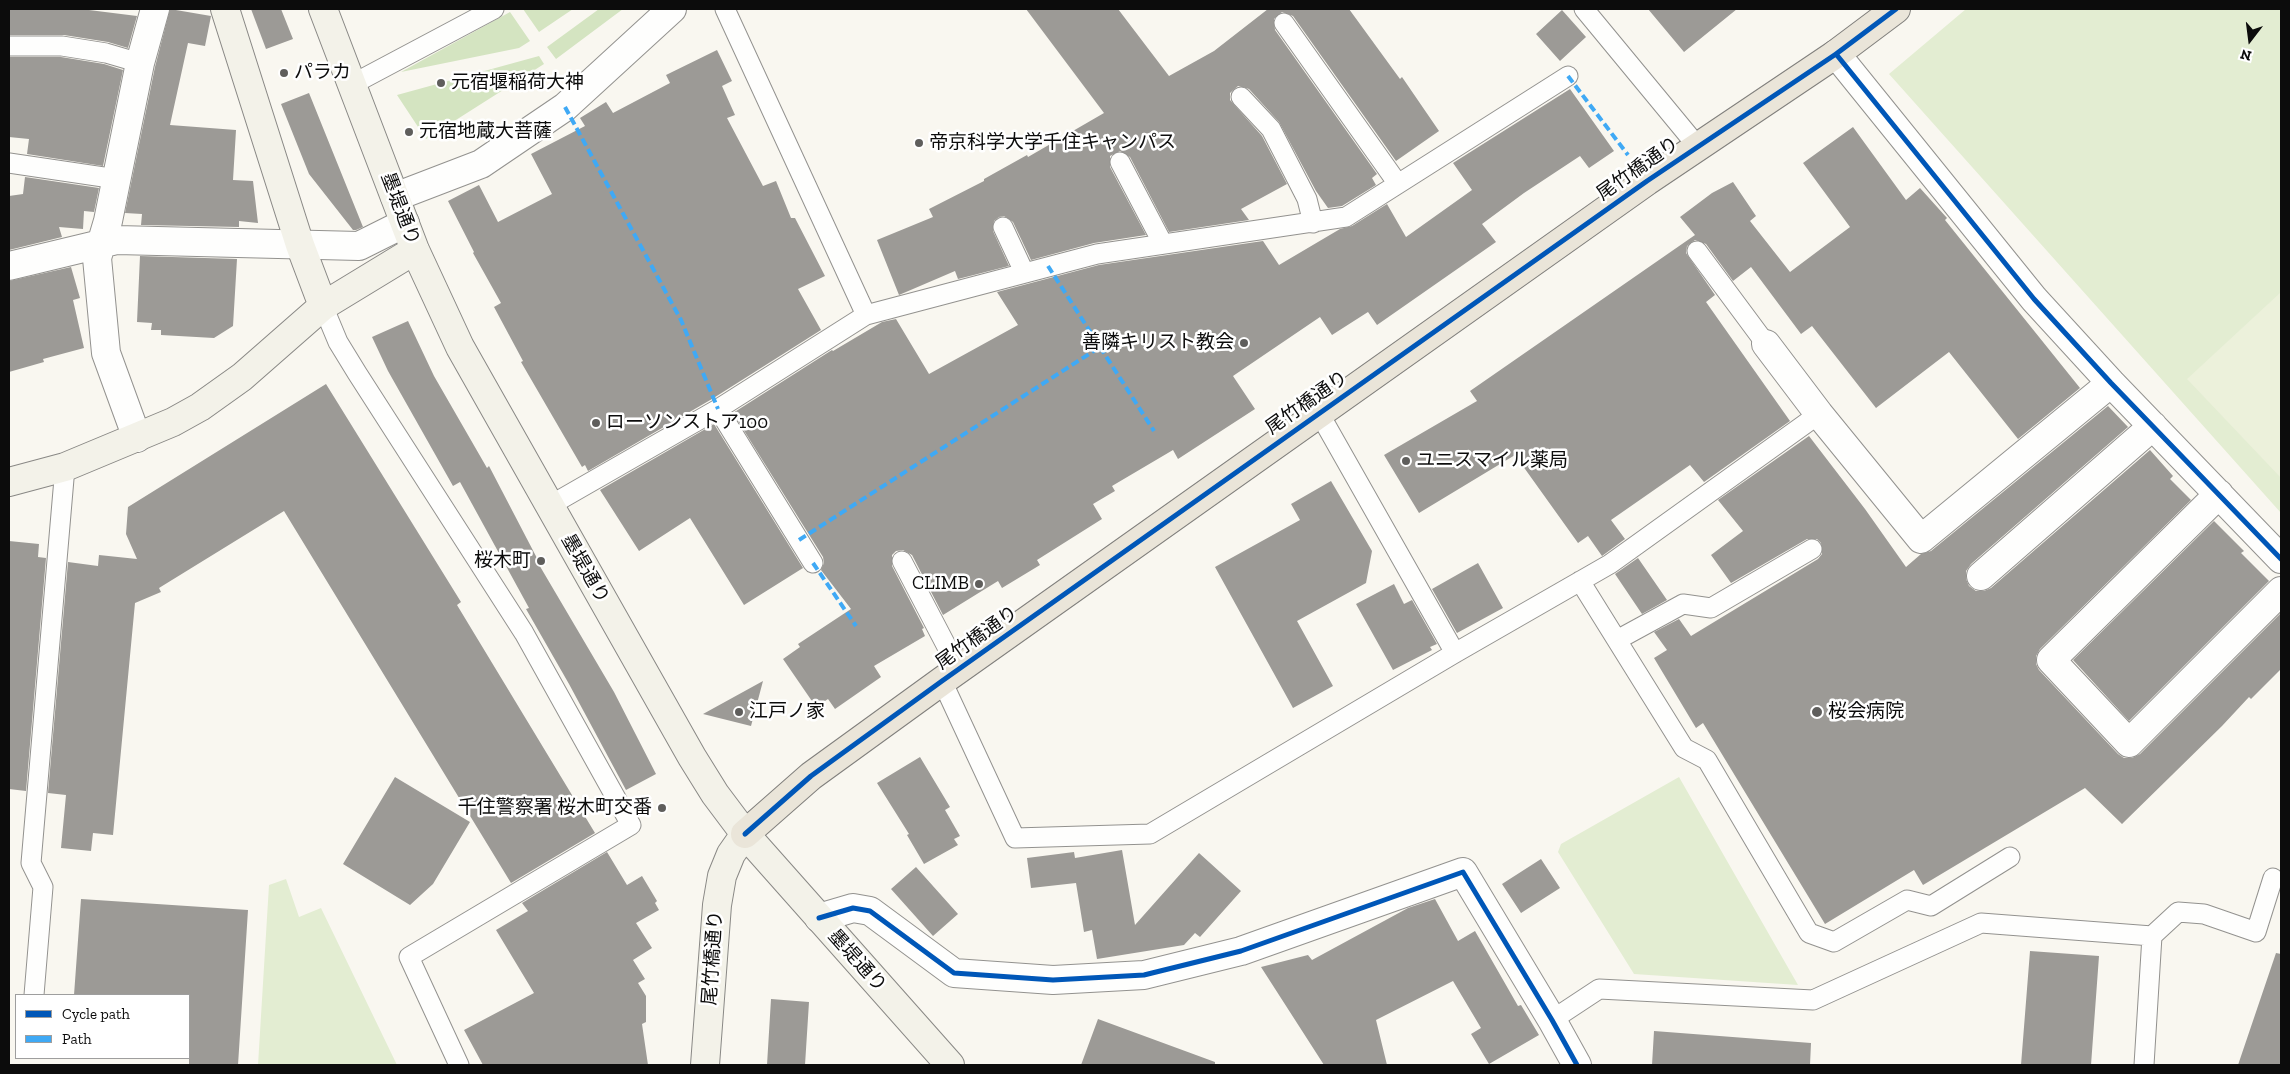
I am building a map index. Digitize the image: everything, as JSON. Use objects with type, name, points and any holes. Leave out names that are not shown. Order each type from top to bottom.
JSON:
[{"type":"main road","points":[[225,9],[300,244],[322,306]]},
{"type":"main road","name":"墨堤通り","points":[[323,9],[415,250],[460,347],[692,757],[715,794],[745,834],[950,1065]]},
{"type":"main road","name":"尾竹橋通り","points":[[706,1065],[717,905],[722,876],[731,854],[745,834],[812,776],[950,675],[1698,147],[1836,54],[1896,9]]},
{"type":"main road","points":[[9,482],[65,466],[137,438],[200,408],[242,377],[322,306],[415,250]]},
{"type":"street","points":[[137,438],[106,353],[97,258],[103,243],[140,63],[155,9]]},
{"type":"street","points":[[395,197],[481,164],[527,133],[579,96],[672,9]]},
{"type":"street","points":[[1836,54],[2034,299],[2111,383],[2281,559]]},
{"type":"street","points":[[9,266],[117,240],[359,246],[405,223]]},
{"type":"street","points":[[1766,344],[1818,414],[1922,539],[2111,383]]},
{"type":"street","points":[[1981,576],[2153,426]]},
{"type":"street","points":[[2218,494],[2051,660],[2129,744],[2281,592]]},
{"type":"street","points":[[819,918],[853,908],[870,912],[954,973],[1053,980],[1144,975],[1241,951],[1462,872],[1552,1020],[1577,1065]]},
{"type":"lane","points":[[351,84],[494,9]]},
{"type":"lane","points":[[725,9],[866,315]]},
{"type":"lane","points":[[1584,9],[1698,147]]},
{"type":"lane","points":[[1284,23],[1398,184]]},
{"type":"lane","points":[[9,46],[62,46],[106,53],[140,63]]},
{"type":"lane","points":[[549,506],[718,409],[866,315],[1097,254],[1346,217],[1568,76]]},
{"type":"lane","points":[[1241,97],[1271,130],[1307,199],[1313,223]]},
{"type":"lane","points":[[1120,162],[1163,244]]},
{"type":"lane","points":[[9,164],[117,179]]},
{"type":"lane","points":[[1003,227],[1024,272]]},
{"type":"lane","points":[[1697,251],[1766,344]]},
{"type":"lane","points":[[322,306],[338,342],[357,373],[524,634],[631,825],[409,957],[459,1065]]},
{"type":"lane","points":[[718,409],[813,563]]},
{"type":"lane","points":[[1319,414],[1455,653]]},
{"type":"lane","points":[[902,561],[1015,838],[1150,834],[1455,653],[1610,564],[1818,414]]},
{"type":"lane","points":[[34,994],[43,887],[31,863],[65,466]]},
{"type":"lane","points":[[1617,640],[1683,604],[1711,608],[1812,549]]},
{"type":"lane","points":[[1580,581],[1684,748],[1707,760],[1809,933],[1834,942],[1907,900],[1931,906],[2010,857]]},
{"type":"lane","points":[[2144,1065],[2152,936],[2178,912],[2204,914],[2256,932],[2273,878]]},
{"type":"lane","points":[[1552,1020],[1599,989],[1813,1000],[1981,923],[2152,936]]},
{"type":"green space","points":[[523,9],[573,9],[539,32]]},
{"type":"green space","points":[[599,9],[623,9],[556,59],[547,47]]},
{"type":"green space","points":[[1966,9],[2281,9],[2281,513],[1889,74]]},
{"type":"green space","points":[[510,12],[530,41],[519,48],[401,72]]},
{"type":"green space","points":[[539,56],[544,64],[426,139],[397,95]]},
{"type":"green space","points":[[2281,292],[2281,478],[2187,379]]},
{"type":"green space","points":[[1679,777],[1798,985],[1634,974],[1558,852],[1561,844]]},
{"type":"green space","points":[[286,879],[299,917],[321,908],[397,1065],[258,1065],[269,885]]},
{"type":"building","points":[[9,9],[81,9],[137,16],[128,48],[108,42],[64,35],[9,35]]},
{"type":"building","points":[[170,9],[211,16],[205,46],[188,43],[170,125],[236,130],[233,180],[253,181],[258,223],[239,221],[239,227],[141,225],[142,214],[125,213],[155,67]]},
{"type":"building","points":[[251,9],[281,9],[293,39],[266,49]]},
{"type":"building","points":[[1026,9],[1118,9],[1169,76],[1214,51],[1268,9],[1349,9],[1400,79],[1402,77],[1439,131],[1396,161],[1293,16],[1282,12],[1274,19],[1275,30],[1377,174],[1372,178],[1376,185],[1342,206],[1328,208],[1316,191],[1279,122],[1249,89],[1238,86],[1230,93],[1230,100],[1262,136],[1287,184],[1241,209],[1249,220],[1169,232],[1130,157],[1120,151],[1110,156],[1110,167],[1146,235],[1094,243],[1031,260],[1013,222],[1004,216],[999,217],[994,221],[993,231],[1009,266],[958,279],[955,271],[899,295],[877,240],[933,217],[929,209],[984,181],[984,179],[1027,155],[1028,157],[1104,113]]},
{"type":"building","points":[[1648,9],[1737,9],[1684,52]]},
{"type":"building","points":[[1562,10],[1586,37],[1560,61],[1536,34]]},
{"type":"building","points":[[717,50],[732,81],[722,86],[735,115],[727,118],[763,186],[776,181],[791,218],[795,218],[825,276],[798,289],[821,330],[712,399],[588,471],[585,465],[582,467],[521,362],[523,361],[494,307],[501,303],[473,253],[448,201],[479,185],[498,222],[552,194],[531,154],[585,126],[580,118],[606,102],[613,113],[670,83],[666,75]]},
{"type":"building","points":[[9,57],[61,57],[104,64],[123,70],[103,166],[27,154],[29,139],[9,137]]},
{"type":"building","points":[[1570,89],[1614,151],[1589,168],[1580,156],[1524,193],[1482,224],[1496,242],[1377,325],[1368,312],[1332,335],[1320,317],[1233,376],[1255,409],[1178,459],[1173,450],[1112,486],[1115,491],[1093,504],[1102,519],[1037,560],[1040,565],[1002,588],[998,581],[943,615],[912,555],[903,550],[896,551],[892,555],[892,566],[924,628],[922,629],[925,636],[874,666],[881,677],[835,709],[828,699],[816,707],[783,659],[800,647],[798,644],[851,609],[821,570],[824,563],[823,557],[733,413],[832,350],[882,322],[896,319],[929,374],[1018,325],[997,292],[1099,265],[1263,241],[1279,265],[1340,229],[1352,226],[1387,204],[1406,237],[1472,190],[1453,163]]},
{"type":"building","points":[[309,93],[363,227],[356,230],[353,230],[309,174],[281,104]]},
{"type":"building","points":[[1853,127],[1906,200],[1920,188],[1947,218],[1945,220],[2080,388],[2018,439],[1949,352],[1876,408],[1812,326],[1801,334],[1751,267],[1733,281],[1706,244],[1695,240],[1687,246],[1686,253],[1715,295],[1706,302],[1790,421],[1704,482],[1690,465],[1611,520],[1625,539],[1602,556],[1588,536],[1578,543],[1515,455],[1419,513],[1384,455],[1477,401],[1470,391],[1695,235],[1680,217],[1712,193],[1733,182],[1756,216],[1750,221],[1790,272],[1850,227],[1803,163]]},
{"type":"building","points":[[25,177],[99,188],[94,212],[84,211],[83,229],[59,227],[62,237],[9,250],[9,196],[23,194]]},
{"type":"building","points":[[140,256],[237,259],[233,326],[214,338],[161,335],[161,330],[151,330],[152,323],[137,322]]},
{"type":"building","points":[[71,267],[80,298],[73,300],[84,348],[43,359],[44,362],[9,372],[9,281]]},
{"type":"building","points":[[408,321],[434,376],[487,468],[489,466],[538,563],[614,692],[656,774],[626,790],[526,609],[529,608],[460,482],[453,486],[388,371],[372,337]]},
{"type":"building","points":[[326,384],[461,602],[457,605],[595,833],[511,883],[284,511],[159,588],[161,592],[135,603],[113,835],[93,833],[91,851],[61,848],[66,795],[48,793],[68,562],[98,566],[99,555],[137,559],[126,534],[128,507]]},
{"type":"building","points":[[2108,406],[2128,427],[1971,564],[1966,571],[1966,579],[1969,586],[1976,591],[1984,591],[1991,588],[2150,450],[2173,476],[2170,479],[2191,500],[2040,649],[2036,656],[2036,664],[2039,670],[2118,754],[2124,758],[2132,758],[2140,754],[2281,613],[2281,669],[2251,699],[2249,697],[2122,824],[2085,788],[1923,885],[1914,870],[1825,924],[1703,723],[1696,728],[1654,658],[1667,650],[1654,632],[1679,619],[1691,636],[1818,559],[1822,554],[1821,543],[1817,539],[1807,539],[1731,583],[1711,555],[1743,531],[1718,500],[1809,436],[1865,509],[1906,567],[1921,554],[1931,551]]},
{"type":"building","points":[[714,424],[803,568],[744,605],[690,518],[639,551],[600,490]]},
{"type":"building","points":[[1331,481],[1372,551],[1366,583],[1297,621],[1333,686],[1293,708],[1215,567],[1300,520],[1291,504]]},
{"type":"building","points":[[2214,521],[2244,551],[2241,553],[2269,581],[2129,721],[2073,660]]},
{"type":"building","points":[[9,541],[39,544],[38,557],[46,558],[26,791],[9,789]]},
{"type":"building","points":[[1638,558],[1667,600],[1642,614],[1615,574]]},
{"type":"building","points":[[1478,563],[1503,608],[1457,633],[1432,589]]},
{"type":"building","points":[[1394,584],[1404,604],[1412,600],[1437,644],[1430,647],[1432,650],[1393,670],[1356,604]]},
{"type":"building","points":[[763,681],[751,726],[703,714]]},
{"type":"building","points":[[920,757],[950,807],[945,810],[960,836],[954,839],[958,845],[924,864],[907,835],[909,834],[877,783]]},
{"type":"building","points":[[395,777],[470,822],[433,884],[410,905],[343,864]]},
{"type":"building","points":[[1122,850],[1135,925],[1199,853],[1241,891],[1200,937],[1195,933],[1184,945],[1097,959],[1092,930],[1084,932],[1076,883],[1031,888],[1027,858],[1074,852],[1075,858]]},
{"type":"building","points":[[607,852],[627,885],[642,876],[657,901],[655,903],[659,910],[636,923],[652,948],[633,960],[645,979],[638,983],[646,996],[646,1022],[642,1024],[648,1065],[483,1065],[464,1030],[534,993],[496,930],[528,911],[522,903]]},
{"type":"building","points":[[1541,859],[1560,888],[1521,913],[1502,884]]},
{"type":"building","points":[[916,867],[958,914],[933,936],[891,889]]},
{"type":"building","points":[[81,899],[248,910],[238,1065],[189,1065],[190,994],[74,994]]},
{"type":"building","points":[[1435,899],[1458,941],[1475,931],[1518,1006],[1521,1005],[1539,1035],[1489,1064],[1471,1034],[1481,1028],[1453,981],[1376,1020],[1387,1065],[1324,1065],[1261,967],[1308,955],[1312,960],[1408,908]]},
{"type":"building","points":[[2030,951],[2099,956],[2091,1065],[2021,1065]]},
{"type":"building","points":[[2276,953],[2281,954],[2281,1065],[2238,1065]]},
{"type":"building","points":[[771,999],[809,1002],[805,1065],[767,1065]]},
{"type":"building","points":[[1098,1019],[1215,1062],[1215,1065],[1081,1065]]},
{"type":"building","points":[[1654,1031],[1811,1043],[1810,1065],[1652,1065]]},
{"type":"marked path","points":[[1568,76],[1628,155]]},
{"type":"marked path","points":[[565,107],[681,320],[718,409]]},
{"type":"marked path","points":[[1048,266],[1154,431]]},
{"type":"marked path","points":[[799,540],[1100,347]]},
{"type":"marked path","points":[[813,563],[856,626]]},
{"type":"cycle path","points":[[745,834],[811,776],[942,681],[1647,181],[1836,54],[1896,9]]},
{"type":"cycle path","points":[[1836,54],[2034,299],[2111,383],[2281,559]]},
{"type":"cycle path","points":[[819,918],[853,908],[870,911],[954,973],[1053,980],[1144,975],[1241,951],[1463,872],[1577,1065]]},
{"type":"place","name":"パラカ","points":[[284,73]]},
{"type":"place","name":"元宿堰稲荷大神","points":[[441,83]]},
{"type":"place","name":"元宿地蔵大菩薩","points":[[409,132]]},
{"type":"place","name":"帝京科学大学千住キャンパス","points":[[919,143]]},
{"type":"place","name":"善隣キリスト教会","points":[[1244,343]]},
{"type":"place","name":"ローソンストア100","points":[[596,423]]},
{"type":"place","name":"ユニスマイル薬局","points":[[1406,461]]},
{"type":"place","name":"桜木町","points":[[541,561]]},
{"type":"place","name":"CLIMB","points":[[979,584]]},
{"type":"place","name":"江戸ノ家","points":[[739,712]]},
{"type":"place","name":"桜会病院","points":[[1817,712]]},
{"type":"place","name":"千住警察署 桜木町交番","points":[[662,808]]}]
